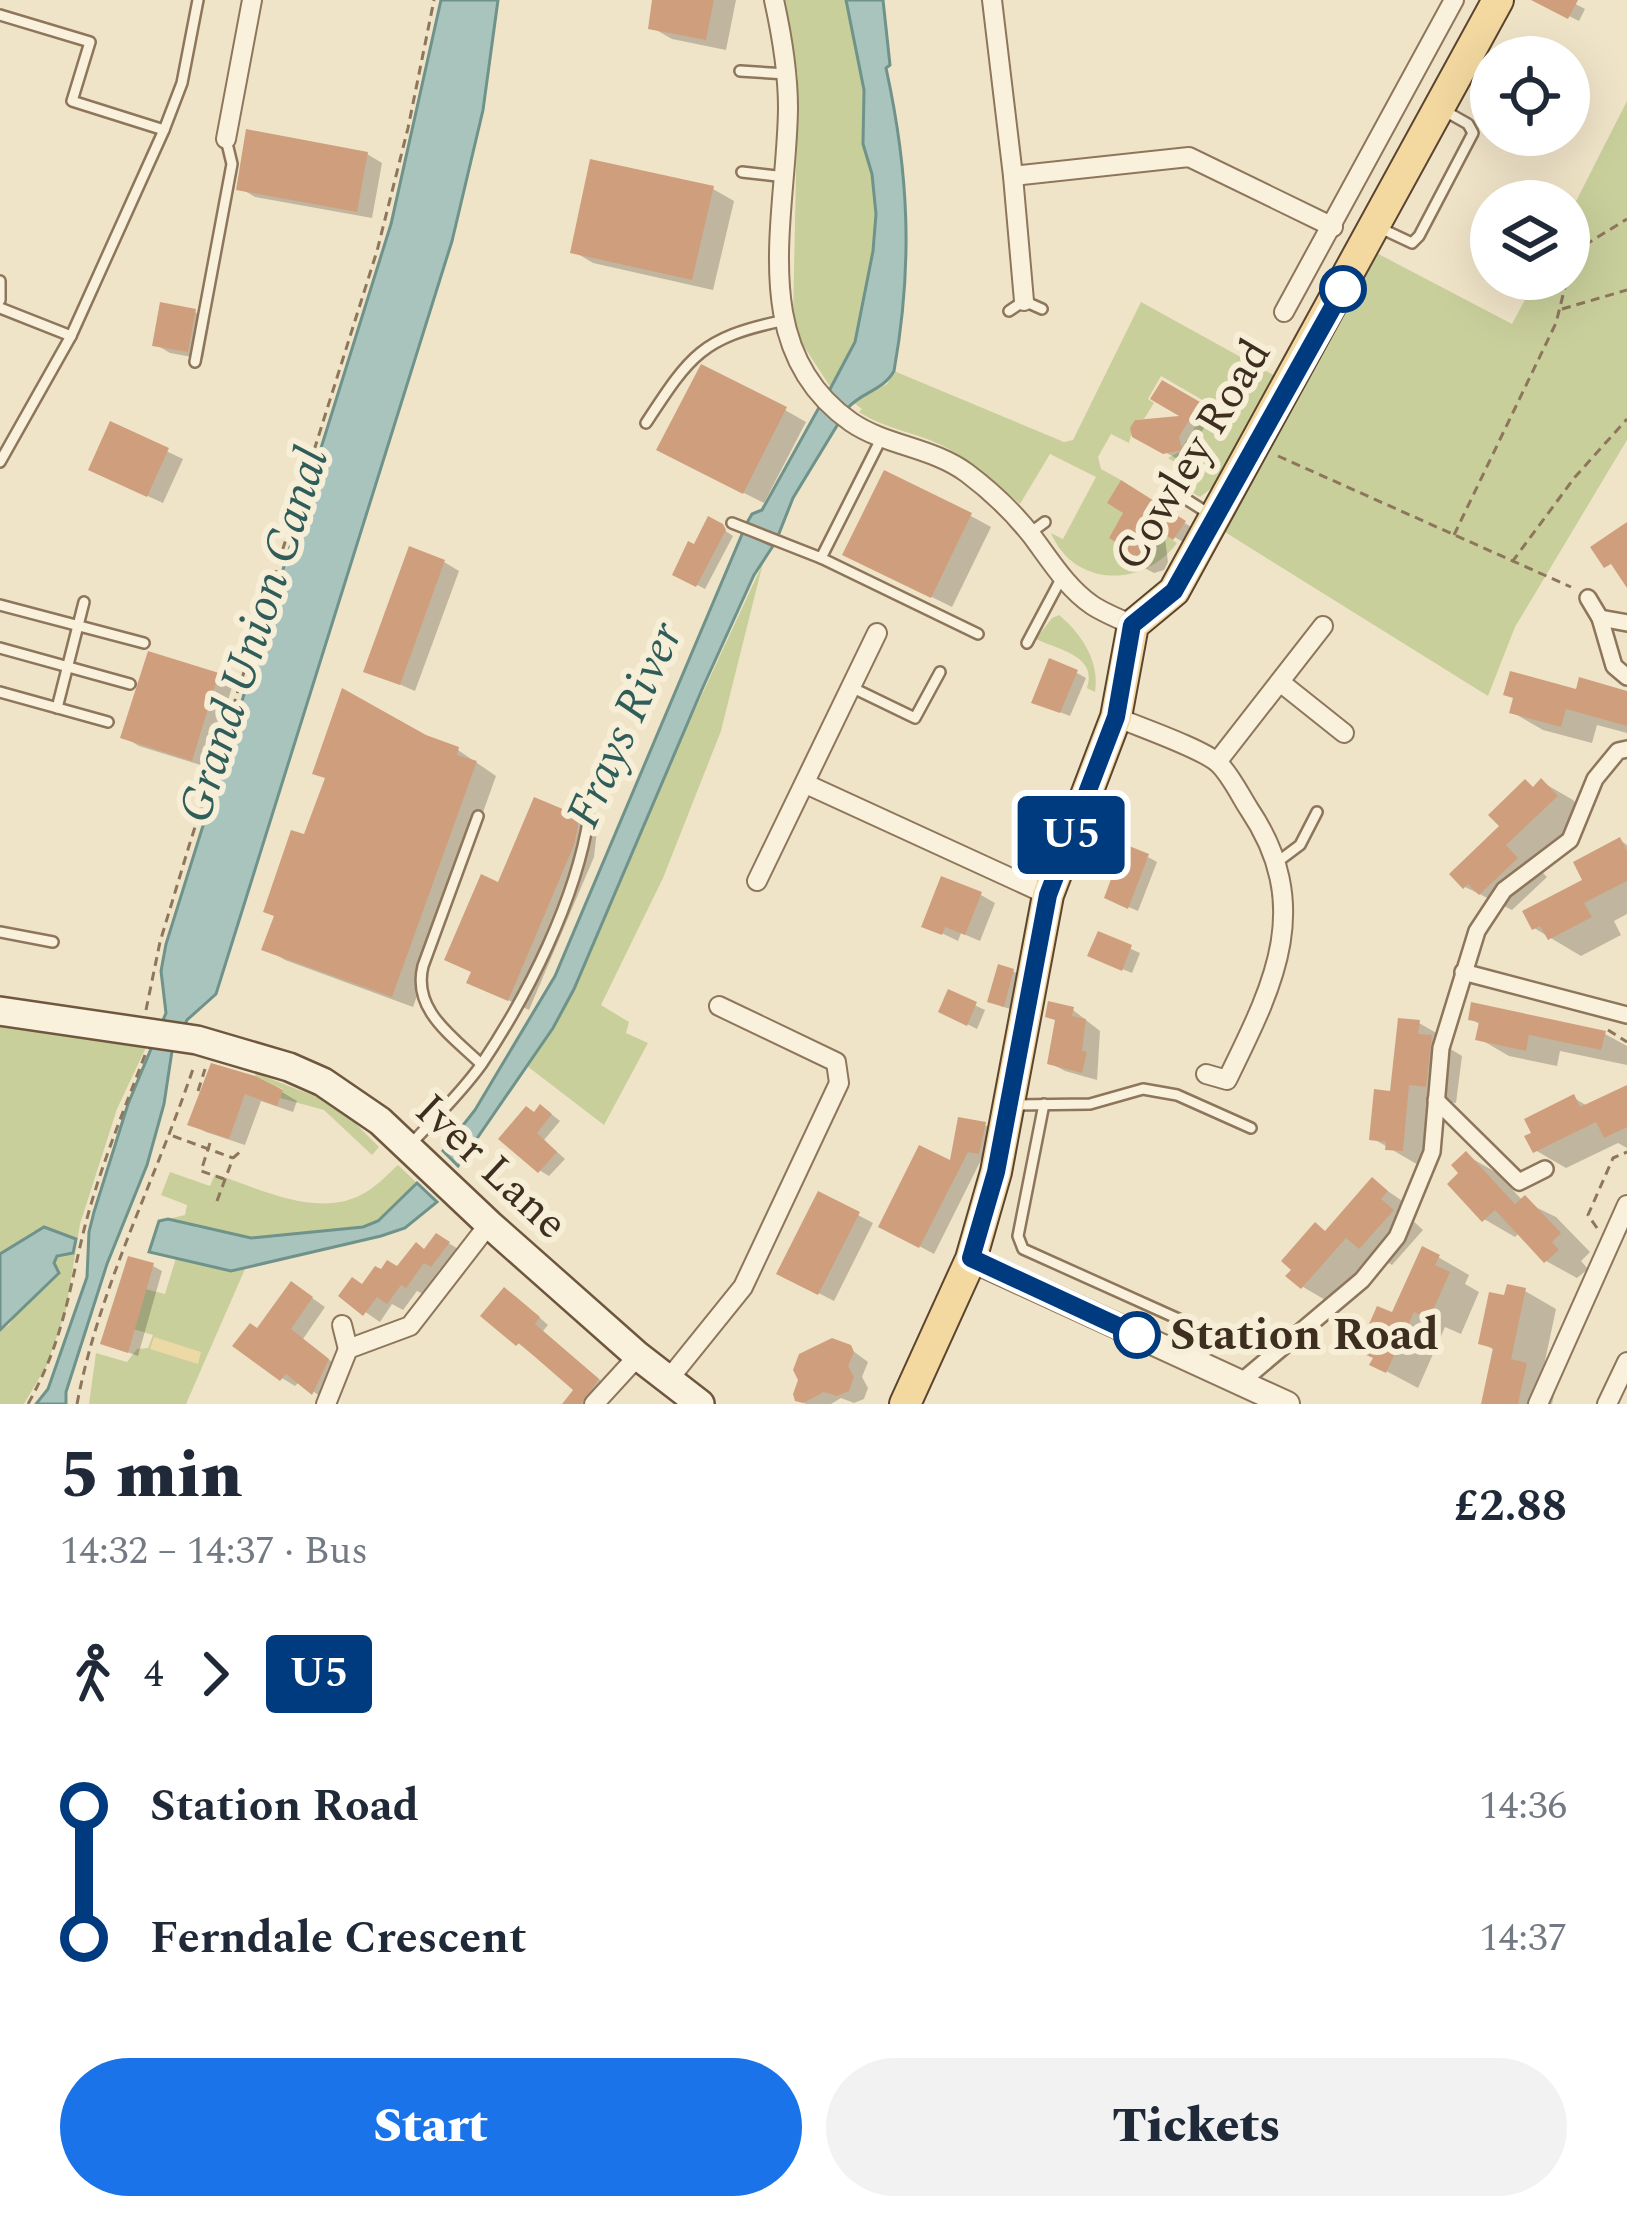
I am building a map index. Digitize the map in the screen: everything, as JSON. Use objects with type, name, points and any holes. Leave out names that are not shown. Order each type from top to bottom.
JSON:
[{"type":"main road","name":"Cowley Road","points":[[905,1404],[971,1258],[996,1172],[1042,966],[1048,895],[1116,717],[1132,625],[1174,591],[1498,0]]},
{"type":"main road","points":[[0,1011],[150,1030]]},
{"type":"main road","name":"Iver Lane","points":[[150,1030],[200,1041],[323,1082],[352,1098],[638,1356],[700,1404]]},
{"type":"street","points":[[226,139],[251,0]]},
{"type":"street","points":[[774,0],[787,74],[778,252],[781,321],[795,356],[819,392],[851,422],[935,454],[1038,528],[1062,577],[1092,605],[1132,625]]},
{"type":"street","points":[[992,0],[1025,307]]},
{"type":"street","name":"Cowley Road","points":[[1284,312],[1454,0]]},
{"type":"street","points":[[1013,176],[1190,157],[1333,226]]},
{"type":"street","points":[[1308,272],[1343,289]]},
{"type":"street","points":[[1588,598],[1600,618],[1614,667],[1627,677]]},
{"type":"street","points":[[1600,618],[1627,623]]},
{"type":"street","points":[[1217,762],[1323,626]]},
{"type":"street","points":[[757,881],[877,634]]},
{"type":"street","points":[[1280,682],[1344,733]]},
{"type":"street","points":[[1116,717],[1217,762],[1258,821],[1284,882],[1284,938],[1258,1017],[1226,1080],[1206,1074]]},
{"type":"street","points":[[1241,1382],[1362,1280],[1397,1237],[1432,1152],[1441,1048],[1477,931],[1504,890],[1570,840],[1594,779],[1618,751],[1627,749]]},
{"type":"street","points":[[806,784],[1048,895]]},
{"type":"street","points":[[1463,972],[1627,1015]]},
{"type":"street","points":[[668,1380],[743,1287],[839,1083],[836,1062],[719,1006]]},
{"type":"street","points":[[1436,1100],[1520,1182],[1545,1169]]},
{"type":"street","points":[[1538,1404],[1627,1205]]},
{"type":"street","points":[[348,1349],[410,1326],[489,1224]]},
{"type":"street","points":[[971,1258],[1286,1404]]},
{"type":"street","points":[[326,1404],[348,1349],[342,1325]]},
{"type":"street","points":[[595,1404],[638,1356]]},
{"type":"street","points":[[1607,1404],[1627,1362]]},
{"type":"lane","points":[[0,462],[71,336],[164,130],[182,83],[198,0]]},
{"type":"lane","points":[[0,15],[90,42],[72,101],[164,130]]},
{"type":"lane","points":[[740,71],[787,74]]},
{"type":"lane","points":[[195,362],[232,164],[226,139]]},
{"type":"lane","points":[[742,172],[785,178]]},
{"type":"lane","points":[[0,280],[0,304],[71,336]]},
{"type":"lane","points":[[646,423],[686,367],[717,338],[781,321]]},
{"type":"lane","points":[[821,558],[882,436]]},
{"type":"lane","points":[[1181,496],[1215,518]]},
{"type":"lane","points":[[732,523],[776,543],[794,545],[978,634]]},
{"type":"lane","points":[[1027,644],[1062,577]]},
{"type":"lane","points":[[57,708],[84,602]]},
{"type":"lane","points":[[0,605],[79,622],[144,643]]},
{"type":"lane","points":[[0,649],[130,684]]},
{"type":"lane","points":[[853,688],[915,718],[940,673]]},
{"type":"lane","points":[[0,692],[108,722]]},
{"type":"lane","points":[[1276,863],[1300,844],[1317,812]]},
{"type":"lane","points":[[478,816],[423,966],[419,990],[431,1014],[482,1064]]},
{"type":"lane","points":[[415,1153],[482,1064],[555,928],[583,856],[590,816]]},
{"type":"lane","points":[[0,932],[53,942]]},
{"type":"lane","points":[[1008,1105],[1090,1104],[1143,1089],[1177,1095],[1251,1128]]},
{"type":"lane","points":[[1044,1105],[1018,1236],[1023,1249],[1183,1321],[1189,1327],[1181,1354]]},
{"type":"path","points":[[28,1404],[50,1365],[68,1311],[82,1239],[150,1030],[146,1013],[160,942],[392,200],[434,0]]},
{"type":"path","points":[[1590,242],[1627,219]]},
{"type":"path","points":[[1560,310],[1627,290]]},
{"type":"path","points":[[1454,536],[1562,300]]},
{"type":"path","points":[[1512,562],[1575,477],[1627,419]]},
{"type":"path","points":[[1255,445],[1588,598]]},
{"type":"path","points":[[77,1404],[105,1296],[170,1136],[200,1041]]},
{"type":"path","points":[[187,1088],[199,1091],[203,1077]]},
{"type":"path","points":[[170,1136],[233,1158]]},
{"type":"path","points":[[209,1146],[201,1172],[225,1180]]},
{"type":"path","points":[[218,1201],[233,1158],[241,1150]]},
{"type":"green space","points":[[785,0],[846,0],[864,90],[863,144],[876,214],[873,251],[855,342],[831,388],[803,345],[793,319],[798,76]]},
{"type":"green space","points":[[1627,101],[1627,440],[1515,627],[1488,696],[1212,524],[1369,249],[1512,324],[1525,300],[1590,300],[1587,180]]},
{"type":"green space","points":[[1141,302],[1279,378],[1222,480],[1200,497],[1193,493],[1200,477],[1168,458],[1179,452],[1204,413],[1200,409],[1204,401],[1161,376],[1148,399],[1154,403],[1144,419],[1135,420],[1129,443],[1111,434],[1098,457],[1101,469],[1121,480],[1133,519],[1109,537],[1117,543],[1114,555],[1137,567],[1149,562],[1161,532],[1177,543],[1147,568],[1110,576],[1092,572],[1062,551],[1051,533],[1063,539],[1096,477],[1050,454],[1020,504],[952,451],[869,418],[853,402],[887,384],[894,371],[1064,442],[1073,440]]},
{"type":"green space","points":[[763,563],[721,731],[663,878],[601,1005],[629,1022],[626,1033],[648,1043],[604,1125],[527,1066],[574,989],[633,843]]},
{"type":"green space","points":[[1059,615],[1088,649],[1095,692],[1087,688],[1089,677],[1082,661],[1036,639]]},
{"type":"green space","points":[[0,1021],[148,1043],[117,1109],[80,1224],[66,1310],[47,1365],[24,1404],[0,1404],[0,1330],[9,1325],[57,1256],[68,1253],[34,1231],[0,1254]]},
{"type":"green space","points":[[256,1073],[337,1105],[379,1147],[372,1155],[324,1110],[280,1098],[283,1089],[254,1079]]},
{"type":"green space","points":[[398,1165],[417,1183],[378,1221],[363,1227],[251,1238],[168,1219],[185,1215],[187,1205],[161,1195],[170,1172],[210,1186],[215,1174],[306,1202],[344,1201],[366,1192]]},
{"type":"green space","points":[[176,1258],[231,1271],[245,1269],[186,1404],[89,1404],[96,1353],[127,1362],[137,1349],[148,1348],[153,1335],[133,1329],[137,1287],[165,1294]]},
{"type":"sand","points":[[154,1337],[201,1352],[198,1364],[150,1349]]},
{"type":"water","points":[[441,0],[498,0],[483,110],[452,241],[216,994],[187,1020],[172,1051],[147,1165],[107,1264],[66,1404],[36,1404],[48,1389],[87,1277],[94,1212],[128,1104],[166,1013],[161,971],[166,944],[391,224]]},
{"type":"water","points":[[846,0],[883,0],[890,65],[886,68],[900,145],[906,219],[904,294],[894,371],[847,409],[828,393],[855,342],[876,214],[863,144],[864,90]]},
{"type":"water","points":[[822,402],[841,419],[793,498],[776,541],[745,526],[752,514],[762,510]]},
{"type":"water","points":[[743,532],[773,546],[754,575],[703,687],[574,989],[553,1028],[458,1166],[443,1151],[475,1110],[555,976]]},
{"type":"water","points":[[417,1183],[437,1202],[405,1228],[381,1236],[231,1271],[149,1252],[159,1221],[168,1219],[251,1238],[363,1227],[378,1221]]},
{"type":"water","points":[[44,1227],[76,1239],[73,1253],[57,1256],[54,1263],[59,1273],[0,1330],[0,1254]]},
{"type":"building","points":[[652,0],[714,0],[706,40],[648,29]]},
{"type":"building","points":[[1531,0],[1578,0],[1568,19]]},
{"type":"building","points":[[246,129],[368,152],[357,212],[236,190]]},
{"type":"building","points":[[590,159],[714,186],[692,280],[570,253]]},
{"type":"building","points":[[160,302],[196,309],[188,352],[152,346]]},
{"type":"building","points":[[701,364],[787,407],[743,494],[656,450]]},
{"type":"building","points":[[1162,380],[1200,402],[1179,437],[1182,450],[1163,454],[1132,437],[1130,428],[1135,420],[1179,416],[1150,399]]},
{"type":"building","points":[[110,421],[169,448],[147,497],[88,470]]},
{"type":"building","points":[[884,470],[972,513],[931,598],[842,555]]},
{"type":"building","points":[[1121,480],[1186,521],[1173,540],[1150,525],[1154,553],[1137,567],[1114,555],[1117,543],[1109,538],[1123,513],[1107,503]]},
{"type":"building","points":[[708,516],[726,530],[696,587],[672,575],[688,541],[694,544]]},
{"type":"building","points":[[1627,522],[1627,588],[1611,564],[1604,568],[1590,547]]},
{"type":"building","points":[[409,546],[445,560],[400,685],[363,672]]},
{"type":"building","points":[[148,651],[219,673],[192,761],[120,738]]},
{"type":"building","points":[[1049,658],[1078,670],[1060,713],[1031,703]]},
{"type":"building","points":[[1510,671],[1576,689],[1579,677],[1627,691],[1627,726],[1566,709],[1561,727],[1509,713],[1513,698],[1503,695]]},
{"type":"building","points":[[342,688],[426,735],[459,747],[457,755],[477,761],[392,997],[261,950],[274,916],[263,912],[291,830],[304,834],[325,778],[312,774]]},
{"type":"building","points":[[1541,778],[1558,796],[1506,845],[1518,858],[1479,895],[1468,884],[1463,889],[1449,874],[1499,826],[1488,815],[1525,779],[1533,787]]},
{"type":"building","points":[[534,797],[577,815],[578,827],[508,1001],[466,983],[471,972],[444,960],[481,874],[498,882]]},
{"type":"building","points":[[1620,837],[1627,851],[1627,881],[1584,903],[1592,917],[1548,940],[1540,926],[1532,930],[1522,911],[1582,880],[1573,862]]},
{"type":"building","points":[[1124,844],[1149,854],[1128,909],[1104,898]]},
{"type":"building","points":[[941,876],[982,892],[965,935],[945,927],[942,935],[921,927]]},
{"type":"building","points":[[1098,931],[1132,945],[1122,971],[1087,956]]},
{"type":"building","points":[[998,964],[1014,969],[1004,1007],[987,1002]]},
{"type":"building","points":[[948,989],[977,1002],[967,1026],[938,1012]]},
{"type":"building","points":[[1048,1001],[1074,1007],[1072,1016],[1086,1019],[1082,1073],[1047,1064],[1055,1020],[1045,1017]]},
{"type":"building","points":[[1471,1002],[1606,1031],[1601,1050],[1529,1035],[1526,1051],[1475,1040],[1479,1022],[1468,1020]]},
{"type":"building","points":[[1398,1018],[1420,1020],[1418,1034],[1432,1035],[1426,1087],[1409,1085],[1403,1151],[1385,1150],[1386,1142],[1369,1140],[1374,1089],[1390,1091]]},
{"type":"building","points":[[211,1063],[283,1090],[277,1106],[245,1094],[229,1139],[187,1125]]},
{"type":"building","points":[[1627,1085],[1627,1127],[1604,1138],[1596,1122],[1533,1153],[1524,1136],[1531,1133],[1524,1119],[1574,1094],[1580,1107]]},
{"type":"building","points":[[540,1104],[552,1114],[537,1133],[557,1152],[538,1173],[498,1139],[526,1106],[534,1112]]},
{"type":"building","points":[[958,1117],[986,1122],[979,1154],[968,1152],[919,1248],[878,1227],[919,1145],[950,1160]]},
{"type":"building","points":[[1466,1151],[1515,1204],[1525,1195],[1561,1233],[1552,1242],[1559,1250],[1544,1263],[1495,1210],[1482,1222],[1447,1184],[1458,1173],[1451,1165]]},
{"type":"building","points":[[1372,1177],[1388,1191],[1381,1199],[1394,1210],[1359,1249],[1346,1238],[1301,1289],[1285,1276],[1291,1270],[1281,1261],[1315,1222],[1325,1231]]},
{"type":"building","points":[[818,1191],[860,1212],[818,1295],[776,1274]]},
{"type":"building","points":[[436,1233],[450,1242],[431,1267],[424,1263],[387,1304],[377,1297],[363,1316],[338,1296],[352,1277],[362,1284],[375,1266],[381,1269],[387,1260],[397,1266],[416,1242],[424,1249]]},
{"type":"building","points":[[1422,1246],[1440,1255],[1435,1265],[1450,1272],[1429,1319],[1414,1312],[1386,1373],[1369,1365],[1373,1358],[1357,1351],[1377,1306],[1392,1312]]},
{"type":"building","points":[[128,1256],[154,1263],[128,1353],[100,1344]]},
{"type":"building","points":[[291,1281],[313,1297],[291,1329],[329,1359],[312,1395],[286,1374],[280,1381],[232,1346],[250,1323],[257,1328]]},
{"type":"building","points":[[1507,1284],[1526,1288],[1511,1359],[1527,1363],[1518,1404],[1481,1404],[1493,1348],[1478,1344],[1489,1292],[1504,1295]]},
{"type":"building","points":[[504,1287],[540,1317],[535,1324],[599,1379],[581,1404],[562,1404],[573,1390],[480,1316]]},
{"type":"building","points":[[832,1338],[851,1345],[854,1352],[848,1366],[854,1377],[849,1391],[795,1401],[798,1380],[793,1370],[799,1354]]},
{"type":"bus line","name":"U5","points":[[1137,1335],[971,1258],[996,1172],[1048,895],[1116,717],[1132,625],[1174,591],[1343,289]]},
{"type":"place","name":"Station Road","points":[[1137,1335]]},
{"type":"water label","name":"Grand Union Canal","points":[[254,635]]},
{"type":"water label","name":"Frays River","points":[[625,725]]}]
